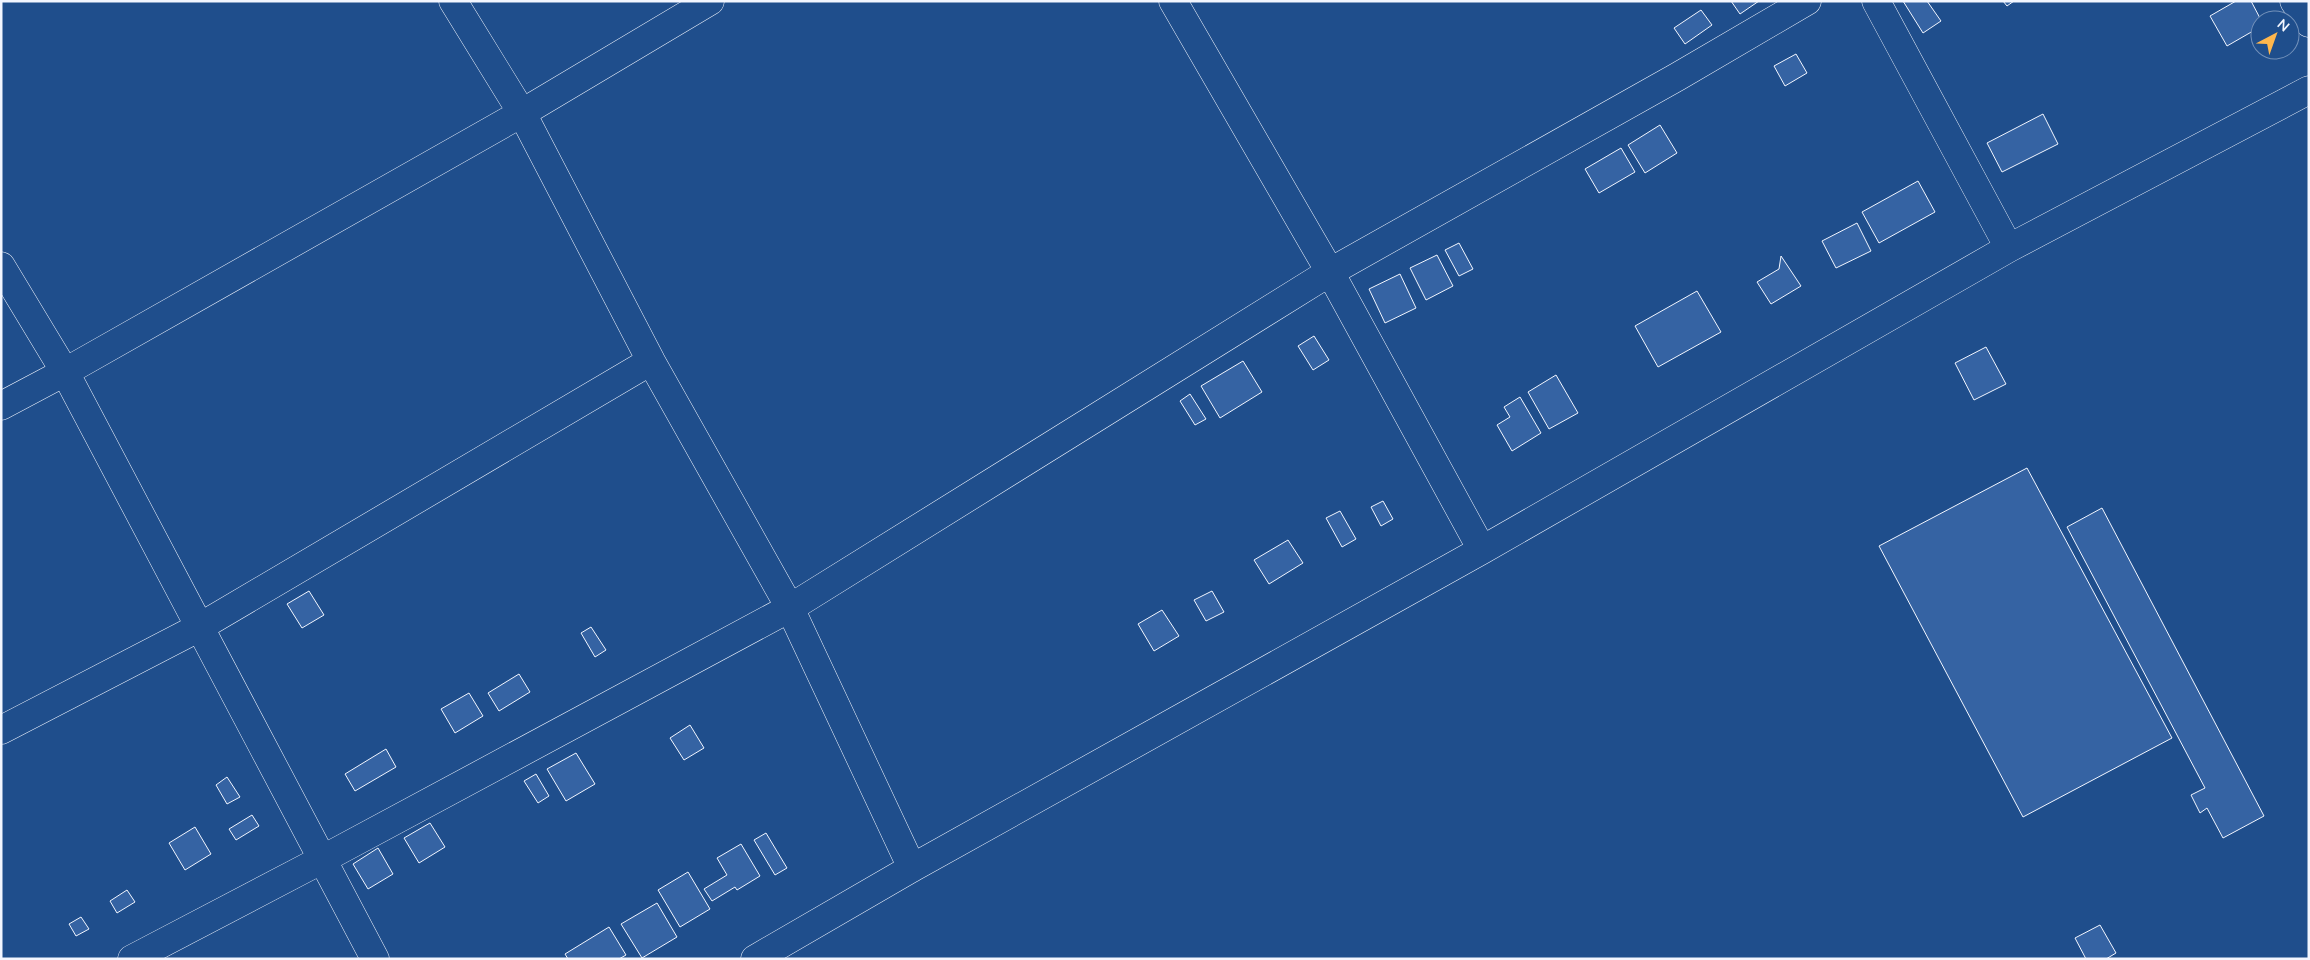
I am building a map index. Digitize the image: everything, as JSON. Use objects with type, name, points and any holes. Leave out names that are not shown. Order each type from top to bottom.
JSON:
[{"type":"street","points":[[453,1],[522,113],[651,361],[790,608],[912,868]]},
{"type":"street","points":[[1,406],[65,372],[522,113],[710,1]]},
{"type":"street","points":[[1173,1],[1330,272],[1482,550]]},
{"type":"street","points":[[132,959],[323,859],[790,608],[1330,272],[1677,77],[1807,1]]},
{"type":"street","points":[[1876,1],[2009,248]]},
{"type":"street","points":[[2294,1],[2309,23]]},
{"type":"street","points":[[755,959],[912,868],[1482,550],[2009,248],[2309,90]]},
{"type":"street","points":[[1,266],[65,372],[198,628],[375,959]]},
{"type":"street","points":[[1,730],[198,628],[651,361]]},
{"type":"building","points":[[1731,1],[1759,1],[1740,14]]},
{"type":"building","points":[[1903,1],[1927,1],[1941,21],[1923,33]]},
{"type":"building","points":[[2003,1],[2014,1],[2007,6]]},
{"type":"building","points":[[2236,1],[2251,1],[2256,10],[2250,10],[2250,33],[2227,46],[2210,16]]},
{"type":"building","points":[[1701,10],[1712,25],[1685,44],[1674,28]]},
{"type":"building","points":[[1796,54],[1807,73],[1785,86],[1774,66]]},
{"type":"building","points":[[2043,114],[2058,144],[2002,172],[1987,143]]},
{"type":"building","points":[[1660,125],[1677,153],[1645,173],[1628,145]]},
{"type":"building","points":[[1621,148],[1635,172],[1599,193],[1585,169]]},
{"type":"building","points":[[1918,181],[1935,212],[1879,243],[1862,212]]},
{"type":"building","points":[[1857,223],[1871,251],[1836,268],[1822,241]]},
{"type":"building","points":[[1459,243],[1473,269],[1459,276],[1445,250]]},
{"type":"building","points":[[1437,255],[1453,286],[1426,300],[1410,268]]},
{"type":"building","points":[[1781,256],[1801,286],[1771,304],[1757,282],[1779,269]]},
{"type":"building","points":[[1400,274],[1416,308],[1385,323],[1369,289]]},
{"type":"building","points":[[1697,291],[1721,332],[1658,367],[1635,326]]},
{"type":"building","points":[[1314,336],[1329,360],[1313,370],[1298,346]]},
{"type":"building","points":[[1986,347],[2006,384],[1974,400],[1955,363]]},
{"type":"building","points":[[1243,361],[1262,392],[1220,418],[1201,386]]},
{"type":"building","points":[[1556,375],[1578,413],[1549,429],[1528,392]]},
{"type":"building","points":[[1190,394],[1206,419],[1195,425],[1180,401]]},
{"type":"building","points":[[1520,397],[1541,433],[1512,451],[1497,425],[1510,417],[1504,407]]},
{"type":"building","points":[[2027,468],[2172,738],[2023,817],[1879,546]]},
{"type":"building","points":[[1383,501],[1393,519],[1381,526],[1371,507]]},
{"type":"building","points":[[2102,508],[2264,816],[2223,838],[2207,808],[2200,813],[2191,795],[2205,788],[2067,527]]},
{"type":"building","points":[[1340,511],[1356,539],[1342,547],[1326,518]]},
{"type":"building","points":[[1288,540],[1303,563],[1269,584],[1254,560]]},
{"type":"building","points":[[309,591],[324,615],[302,628],[287,604]]},
{"type":"building","points":[[1212,591],[1224,612],[1206,621],[1194,600]]},
{"type":"building","points":[[1162,610],[1179,636],[1154,651],[1138,624]]},
{"type":"building","points":[[591,627],[606,650],[595,657],[581,633]]},
{"type":"building","points":[[519,674],[530,692],[499,711],[488,693]]},
{"type":"building","points":[[469,693],[483,716],[455,733],[441,709]]},
{"type":"building","points":[[690,725],[704,748],[684,760],[670,738]]},
{"type":"building","points":[[386,749],[396,767],[355,791],[345,774]]},
{"type":"building","points":[[576,753],[595,784],[566,801],[547,769]]},
{"type":"building","points":[[536,774],[549,796],[538,803],[524,781]]},
{"type":"building","points":[[227,777],[240,797],[227,804],[216,785]]},
{"type":"building","points":[[252,815],[259,826],[236,840],[229,829]]},
{"type":"building","points":[[430,823],[445,847],[419,863],[404,838]]},
{"type":"building","points":[[195,827],[211,854],[185,870],[169,843]]},
{"type":"building","points":[[766,833],[787,868],[775,875],[754,840]]},
{"type":"building","points":[[741,844],[760,876],[737,890],[735,887],[712,901],[704,889],[727,875],[717,858]]},
{"type":"building","points":[[378,848],[393,874],[368,889],[353,864]]},
{"type":"building","points":[[688,872],[710,909],[680,927],[658,890]]},
{"type":"building","points":[[127,890],[135,902],[117,913],[110,901]]},
{"type":"building","points":[[657,903],[677,937],[642,958],[621,924]]},
{"type":"building","points":[[81,917],[89,929],[76,936],[69,924]]},
{"type":"building","points":[[2100,925],[2116,953],[2106,959],[2086,959],[2075,938]]},
{"type":"building","points":[[609,927],[626,955],[619,959],[568,959],[565,954]]}]
